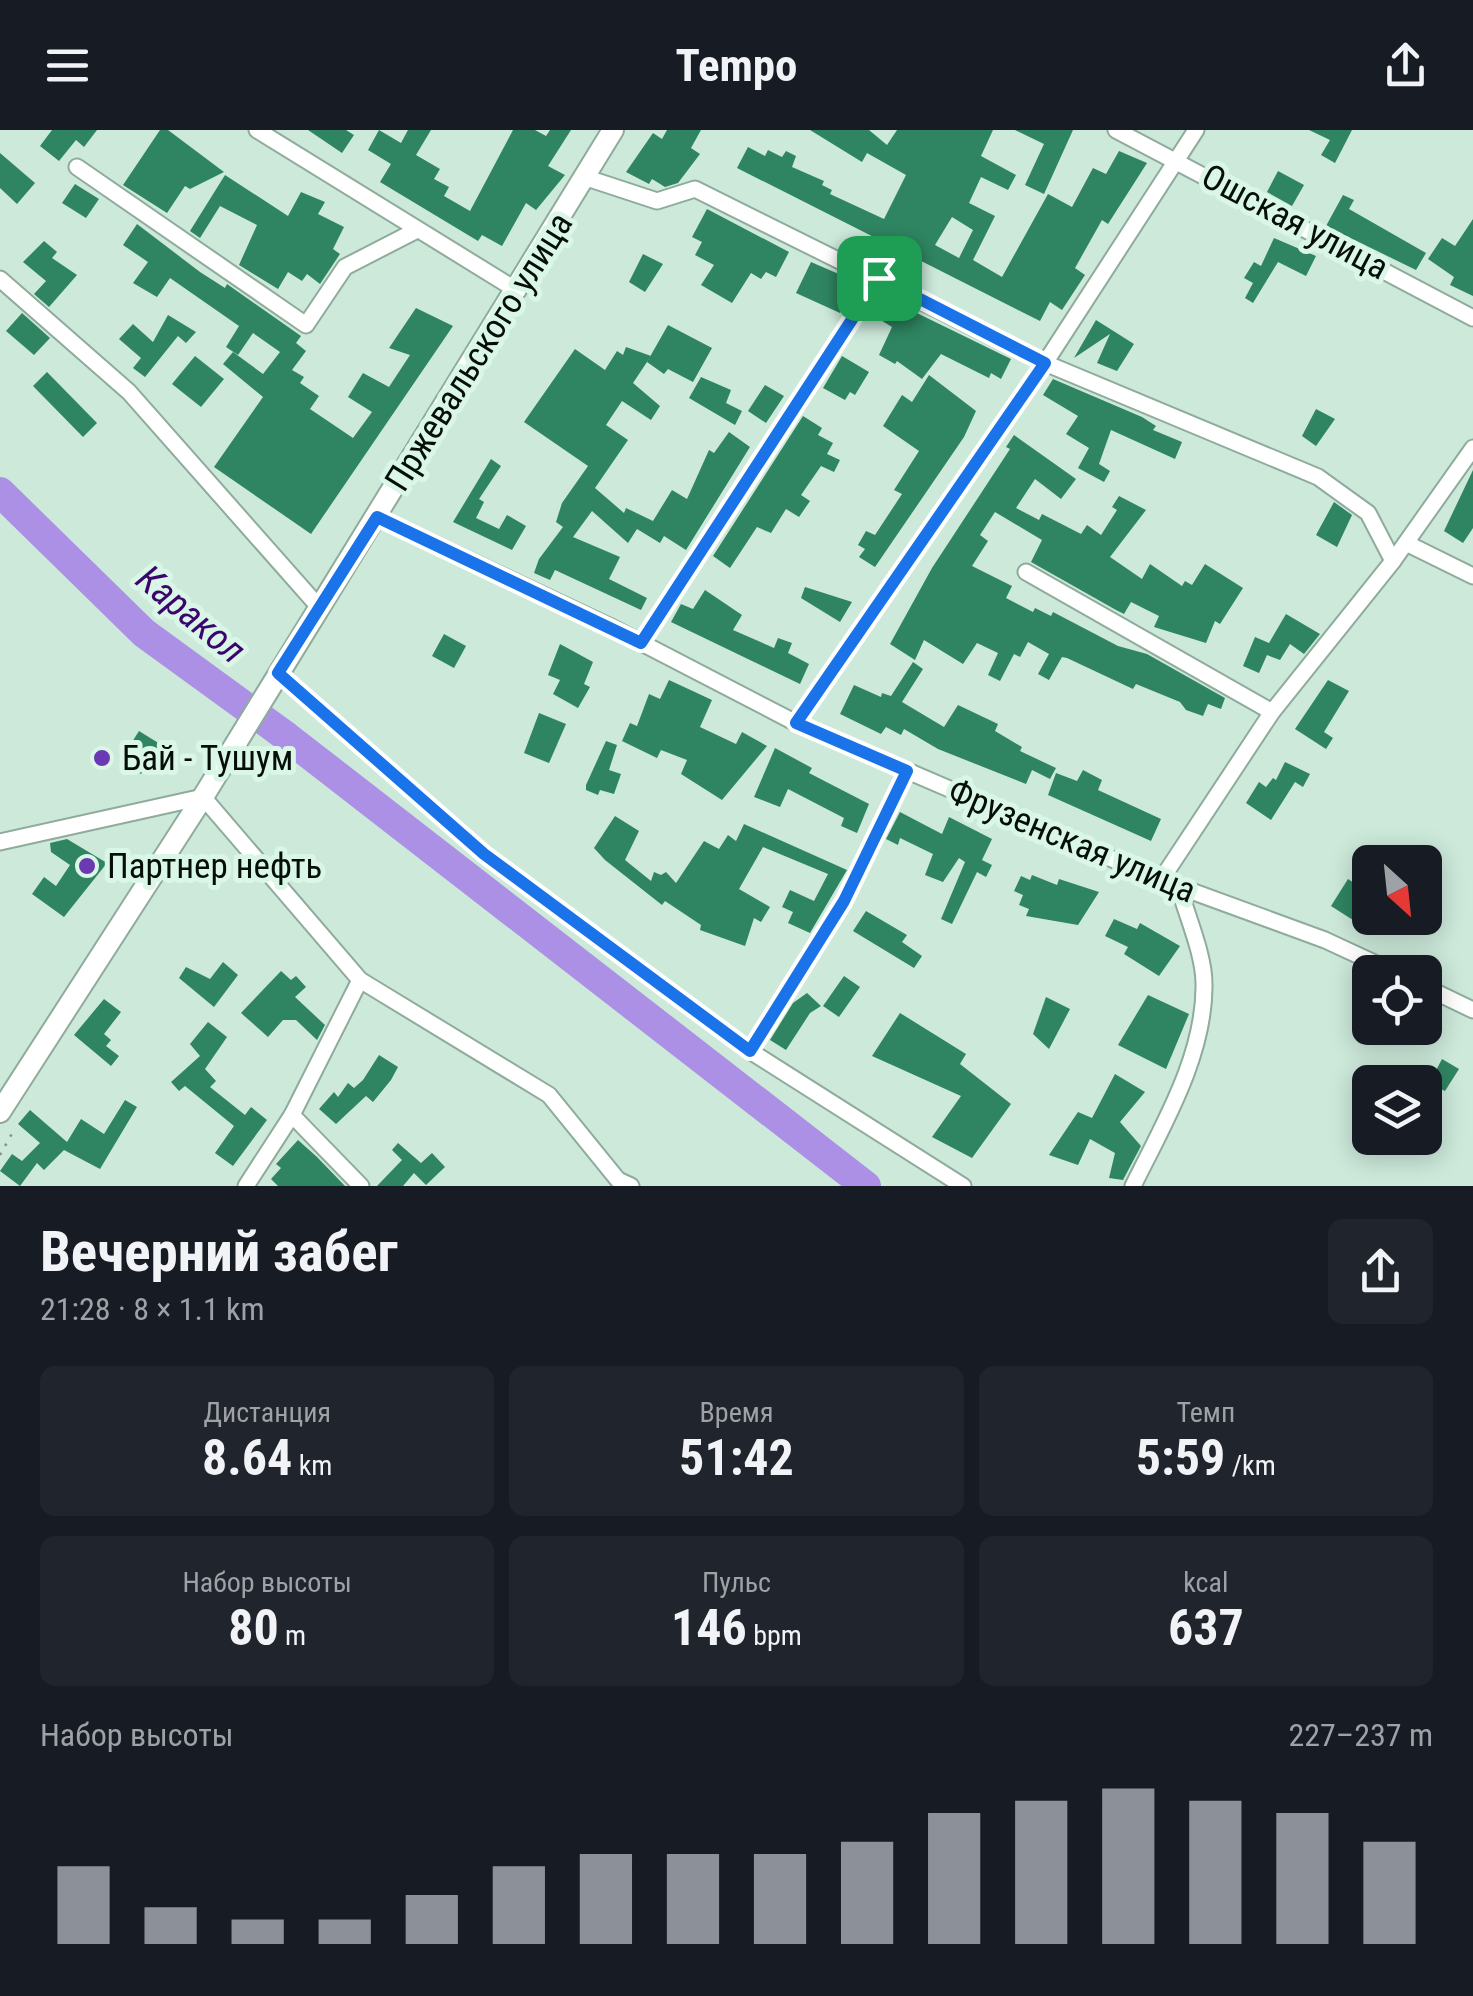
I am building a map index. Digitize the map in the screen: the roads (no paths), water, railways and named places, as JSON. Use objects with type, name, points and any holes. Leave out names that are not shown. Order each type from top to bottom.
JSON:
[{"type":"main road","name":"Пржевальского улица","points":[[203,796],[518,291],[613,130]]},
{"type":"main road","points":[[0,1112],[203,796]]},
{"type":"street","points":[[257,130],[518,291]]},
{"type":"street","name":"Ошская улица","points":[[1116,130],[1473,318]]},
{"type":"street","points":[[796,723],[1045,363],[1196,130]]},
{"type":"street","points":[[77,166],[306,325],[345,267],[418,230]]},
{"type":"street","points":[[586,178],[658,201],[695,190],[1045,363],[1318,477],[1368,513],[1393,561]]},
{"type":"street","points":[[641,643],[879,278]]},
{"type":"street","points":[[0,279],[129,392],[318,606]]},
{"type":"street","points":[[1161,880],[1272,712],[1393,561],[1473,448]]},
{"type":"street","name":"Фрузенская улица","points":[[377,517],[641,643],[796,723],[1161,880],[1357,955]]},
{"type":"street","points":[[1406,542],[1473,576]]},
{"type":"street","points":[[1026,572],[1272,712]]},
{"type":"street","points":[[278,673],[484,854],[750,1051],[963,1186]]},
{"type":"street","points":[[750,1051],[844,901],[907,771]]},
{"type":"street","points":[[0,842],[203,796],[360,980],[549,1095],[620,1184]]},
{"type":"street","points":[[1133,1186],[1178,1095],[1199,1019],[1204,983],[1179,887]]},
{"type":"street","points":[[246,1186],[292,1115],[360,980]]},
{"type":"street","points":[[1442,995],[1473,1010]]},
{"type":"street","points":[[292,1115],[361,1186]]},
{"type":"waterway","name":"Каракол","points":[[0,492],[144,633],[287,737],[866,1186]]},
{"type":"place","name":"Бай - Тушум","points":[[102,758]]},
{"type":"place","name":"Партнер нефть","points":[[87,866]]}]
